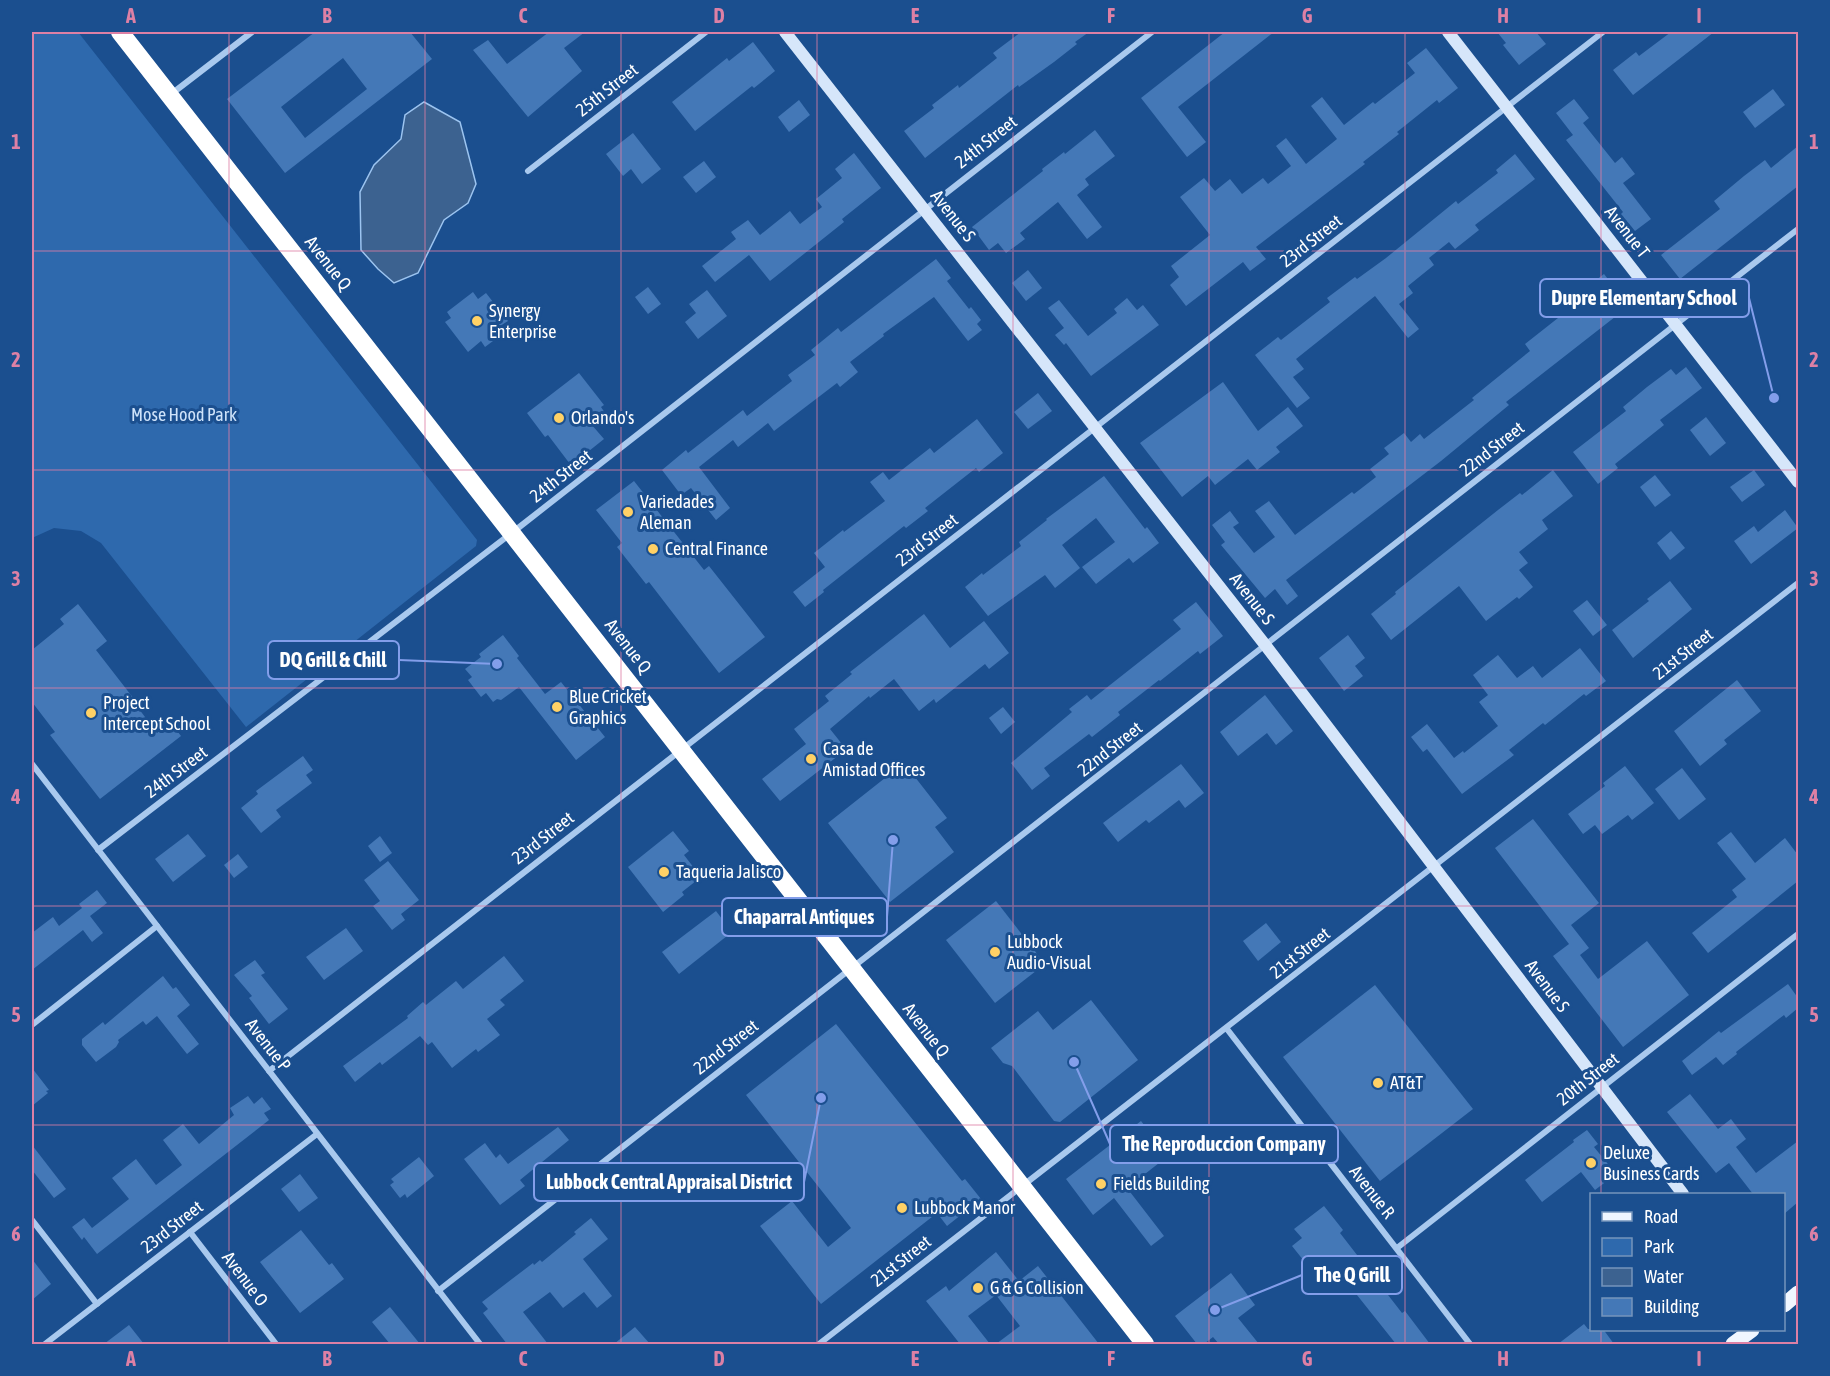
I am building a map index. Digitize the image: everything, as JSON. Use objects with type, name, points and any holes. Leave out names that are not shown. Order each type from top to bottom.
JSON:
[{"type":"highway","name":"Avenue Q","points":[[120,32],[513,532],[1145,1344]]},
{"type":"main road","points":[[1785,1304],[1798,1293]]},
{"type":"main road","points":[[1733,1344],[1749,1331]]},
{"type":"street","points":[[170,95],[252,32]]},
{"type":"street","name":"25th Street","points":[[528,171],[706,32]]},
{"type":"street","name":"Avenue S","points":[[785,32],[1266,646],[1682,1193]]},
{"type":"street","name":"24th Street","points":[[98,850],[513,532],[1152,32]]},
{"type":"street","name":"Avenue T","points":[[1448,32],[1798,482]]},
{"type":"street","name":"23rd Street","points":[[269,1071],[1603,32]]},
{"type":"street","name":"22nd Street","points":[[438,1291],[1798,229]]},
{"type":"street","name":"21st Street","points":[[819,1344],[1798,583]]},
{"type":"street","name":"Avenue P","points":[[32,764],[480,1344]]},
{"type":"street","points":[[32,1025],[157,926]]},
{"type":"street","name":"20th Street","points":[[1396,1248],[1798,934]]},
{"type":"street","name":"Avenue R","points":[[1227,1029],[1470,1344]]},
{"type":"street","name":"23rd Street","points":[[45,1344],[317,1134]]},
{"type":"street","points":[[32,1220],[98,1304]]},
{"type":"street","name":"Avenue O","points":[[190,1232],[276,1344]]},
{"type":"green space","name":"Mose Hood Park","points":[[32,32],[78,32],[477,540],[476,546],[246,727],[101,543],[81,531],[54,528],[32,538]]},
{"type":"water","points":[[424,102],[460,122],[476,184],[468,203],[444,220],[418,273],[394,283],[361,250],[360,192],[374,165],[401,139],[405,115]]},
{"type":"building","points":[[315,32],[410,32],[432,59],[285,173],[227,99]],"holes":[[[343,58],[367,89],[305,138],[281,107]]]},
{"type":"building","points":[[549,32],[585,32],[564,48],[582,71],[528,117],[473,50],[488,40],[507,64]]},
{"type":"building","points":[[1021,32],[1089,32],[1054,62],[1019,87],[1018,85],[925,158],[904,131],[934,108],[932,105],[958,85],[959,88],[997,58],[993,53]]},
{"type":"building","points":[[1225,32],[1274,32],[1178,107],[1206,142],[1187,157],[1141,98]]},
{"type":"building","points":[[1497,32],[1536,32],[1546,44],[1519,65],[1503,45],[1506,43]]},
{"type":"building","points":[[1671,32],[1714,32],[1633,95],[1613,70],[1636,52],[1639,56]]},
{"type":"building","points":[[753,42],[775,71],[695,131],[672,102],[727,58],[729,61]]},
{"type":"building","points":[[1426,48],[1458,88],[1439,103],[1437,100],[1363,162],[1365,164],[1256,247],[1266,259],[1250,271],[1243,262],[1186,306],[1170,285],[1179,277],[1171,266],[1210,235],[1180,197],[1204,178],[1215,191],[1230,179],[1242,194],[1263,178],[1268,184],[1291,166],[1276,146],[1286,138],[1306,164],[1337,139],[1311,106],[1322,97],[1344,125],[1415,73],[1407,63]]},
{"type":"building","points":[[1773,89],[1785,105],[1755,128],[1743,112]]},
{"type":"building","points":[[1574,99],[1589,118],[1583,123],[1615,163],[1622,157],[1635,174],[1623,183],[1651,219],[1635,231],[1621,214],[1623,212],[1566,140],[1573,135],[1556,113]]},
{"type":"building","points":[[799,100],[810,115],[789,132],[778,117]]},
{"type":"building","points":[[1095,130],[1115,156],[1085,179],[1089,185],[1077,195],[1102,227],[1087,239],[1058,202],[1020,233],[1025,239],[1006,253],[998,243],[989,250],[972,227],[1043,171],[1042,169]]},
{"type":"building","points":[[633,133],[661,169],[642,184],[631,169],[623,176],[606,154]]},
{"type":"building","points":[[1798,146],[1798,186],[1680,279],[1661,255],[1720,209],[1714,201],[1744,176],[1765,160],[1771,168]]},
{"type":"building","points":[[854,153],[881,188],[842,219],[844,222],[770,281],[749,255],[715,282],[702,266],[736,239],[731,232],[748,220],[760,235],[790,211],[800,224],[822,207],[816,199],[842,178],[835,169]]},
{"type":"building","points":[[1515,154],[1535,179],[1475,225],[1479,230],[1455,249],[1449,242],[1429,258],[1434,265],[1408,286],[1413,293],[1399,304],[1419,329],[1408,338],[1375,296],[1296,359],[1304,369],[1293,377],[1310,398],[1297,408],[1255,355],[1278,337],[1281,340],[1330,302],[1327,298],[1386,258],[1456,201],[1458,204],[1498,173],[1496,170]]},
{"type":"building","points":[[704,161],[716,177],[696,193],[683,177]]},
{"type":"building","points":[[936,259],[951,278],[947,281],[969,309],[971,307],[981,320],[977,324],[982,330],[968,341],[934,297],[883,334],[884,336],[850,362],[858,372],[840,387],[837,383],[774,431],[768,423],[738,447],[733,440],[699,467],[730,508],[716,520],[691,488],[681,495],[662,470],[686,450],[688,453],[743,410],[747,416],[792,381],[788,375],[815,355],[811,350],[838,328],[841,332]]},
{"type":"building","points":[[1028,270],[1042,288],[1026,301],[1012,283]]},
{"type":"building","points":[[1604,274],[1629,306],[1506,402],[1509,405],[1441,461],[1286,580],[1298,596],[1287,605],[1275,589],[1265,598],[1221,545],[1225,542],[1212,525],[1230,511],[1239,523],[1233,527],[1254,553],[1275,537],[1255,511],[1269,501],[1295,535],[1352,492],[1354,494],[1376,477],[1370,469],[1389,454],[1384,448],[1404,433],[1411,442],[1420,434],[1424,439],[1474,400],[1472,398],[1530,351],[1525,344],[1558,318],[1557,316],[1585,293],[1583,290]]},
{"type":"building","points":[[648,287],[661,304],[648,314],[635,297]]},
{"type":"building","points":[[707,290],[727,316],[698,339],[685,322],[696,313],[689,304]]},
{"type":"building","name":"Synergy Enterprise","points":[[473,292],[478,299],[486,293],[508,321],[500,326],[505,332],[485,347],[481,341],[468,352],[445,322],[451,318],[447,312]]},
{"type":"building","points":[[1127,298],[1137,310],[1143,305],[1159,325],[1091,376],[1066,343],[1064,345],[1055,335],[1064,328],[1048,308],[1059,300],[1088,336],[1117,313],[1114,309]]},
{"type":"building","points":[[1686,367],[1702,388],[1660,420],[1664,425],[1615,464],[1618,468],[1598,484],[1573,452],[1626,411],[1623,407],[1647,387],[1671,369],[1676,375]]},
{"type":"building","name":"Orlando's","points":[[579,373],[604,405],[601,407],[605,413],[591,424],[604,439],[570,464],[548,435],[545,437],[527,413]]},
{"type":"building","points":[[1223,382],[1258,431],[1288,407],[1303,426],[1276,447],[1280,452],[1257,470],[1248,459],[1215,485],[1208,476],[1182,497],[1140,443]]},
{"type":"building","points":[[1038,393],[1052,411],[1028,429],[1014,412]]},
{"type":"building","points":[[1706,417],[1726,443],[1710,456],[1690,430]]},
{"type":"building","points":[[977,419],[1003,453],[979,472],[976,468],[925,508],[928,511],[906,528],[904,526],[805,607],[793,592],[825,567],[814,553],[885,501],[870,482],[883,472],[889,480],[930,448],[934,453]]},
{"type":"building","points":[[1553,470],[1573,496],[1542,520],[1548,529],[1519,552],[1528,563],[1519,570],[1533,587],[1486,621],[1459,586],[1391,640],[1371,614],[1396,594],[1395,592],[1498,510],[1520,493],[1522,495]]},
{"type":"building","points":[[1754,470],[1765,485],[1742,502],[1730,487]]},
{"type":"building","points":[[1655,475],[1671,495],[1655,507],[1640,487]]},
{"type":"building","points":[[1104,476],[1145,529],[1147,527],[1159,543],[1133,563],[1129,558],[1096,584],[1082,567],[1115,542],[1096,518],[1062,545],[1080,568],[1055,588],[1045,575],[988,616],[965,587],[1021,546],[1019,542],[1046,519]]},
{"type":"building","points":[[634,481],[704,570],[709,566],[765,637],[719,673],[649,582],[646,584],[617,547],[622,543],[596,510]]},
{"type":"building","points":[[1785,510],[1798,528],[1751,564],[1734,541],[1754,526],[1758,532]]},
{"type":"building","points":[[1671,531],[1685,548],[1670,560],[1657,543]]},
{"type":"building","points":[[1670,581],[1692,609],[1633,658],[1612,630]]},
{"type":"building","points":[[1587,600],[1607,625],[1593,636],[1573,611]]},
{"type":"building","points":[[1196,602],[1223,636],[1200,654],[1198,651],[1159,680],[1118,712],[1120,715],[1092,737],[1089,734],[1044,768],[1050,776],[1032,790],[1011,763],[1072,712],[1069,709],[1087,695],[1091,700],[1181,629],[1173,620]]},
{"type":"building","points":[[78,604],[107,641],[96,650],[141,708],[139,709],[157,733],[171,723],[181,736],[100,799],[50,735],[55,732],[32,702],[32,650],[64,624],[60,619]]},
{"type":"building","points":[[924,614],[950,648],[984,621],[1009,653],[989,669],[985,664],[936,703],[934,699],[919,711],[894,679],[870,698],[869,696],[830,729],[842,744],[839,746],[843,752],[780,801],[762,779],[806,744],[794,729],[829,701],[825,696],[852,674],[850,672]]},
{"type":"building","points":[[503,635],[519,656],[517,658],[545,694],[561,682],[605,737],[576,760],[519,687],[501,700],[497,699],[493,702],[486,693],[481,697],[468,680],[472,677],[465,669],[481,657],[479,654]]},
{"type":"building","points":[[1348,635],[1365,658],[1355,666],[1363,676],[1344,691],[1319,658]]},
{"type":"building","points":[[1580,648],[1606,681],[1586,696],[1584,694],[1545,725],[1543,723],[1509,750],[1514,755],[1462,794],[1427,749],[1423,752],[1411,737],[1427,724],[1454,758],[1463,751],[1464,753],[1498,726],[1479,702],[1488,695],[1473,675],[1498,655],[1517,678],[1533,666],[1542,678]]},
{"type":"building","points":[[1737,680],[1761,711],[1724,740],[1727,744],[1700,766],[1674,731]]},
{"type":"building","points":[[1265,695],[1293,731],[1276,745],[1267,733],[1238,756],[1220,732]]},
{"type":"building","points":[[1003,707],[1015,722],[1001,734],[989,718]]},
{"type":"building","points":[[303,756],[313,770],[306,775],[312,783],[276,810],[281,817],[261,833],[241,808],[258,794],[256,791]]},
{"type":"building","points":[[904,763],[947,818],[935,827],[954,852],[890,902],[828,823]]},
{"type":"building","points":[[1181,764],[1204,793],[1185,808],[1179,800],[1149,823],[1146,820],[1118,842],[1103,823]]},
{"type":"building","points":[[1625,766],[1654,803],[1632,820],[1628,815],[1602,834],[1595,825],[1583,834],[1568,814],[1605,786],[1603,783]]},
{"type":"building","points":[[1682,768],[1706,799],[1679,820],[1655,789]]},
{"type":"building","points":[[1533,819],[1599,903],[1571,925],[1589,948],[1580,955],[1598,979],[1647,941],[1689,995],[1623,1047],[1553,956],[1569,944],[1495,848]]},
{"type":"building","name":"Taqueria Jalisco","points":[[673,831],[689,851],[684,855],[701,877],[682,892],[684,895],[663,912],[628,867]]},
{"type":"building","points":[[1731,832],[1755,863],[1785,838],[1798,855],[1798,881],[1708,953],[1692,933],[1737,897],[1732,890],[1746,879],[1717,843]]},
{"type":"building","points":[[188,834],[206,856],[173,882],[155,859]]},
{"type":"building","points":[[380,836],[392,853],[380,862],[368,846]]},
{"type":"building","points":[[238,854],[248,867],[234,878],[224,865]]},
{"type":"building","points":[[388,861],[419,900],[401,914],[405,920],[392,930],[373,906],[380,901],[364,880]]},
{"type":"building","points":[[97,890],[107,903],[90,916],[103,933],[92,942],[83,930],[32,970],[32,933],[53,917],[59,926],[82,908],[79,904]]},
{"type":"building","name":"Lubbock Audio-Visual","points":[[996,901],[1045,964],[995,1003],[946,940]]},
{"type":"building","points":[[716,911],[732,932],[679,974],[662,952]]},
{"type":"building","points":[[1266,923],[1281,942],[1258,961],[1243,941]]},
{"type":"building","points":[[346,928],[363,951],[324,980],[306,957]]},
{"type":"building","points":[[504,956],[524,981],[500,1000],[505,1005],[487,1019],[500,1035],[478,1052],[476,1049],[452,1068],[432,1042],[428,1045],[420,1036],[382,1065],[380,1062],[355,1082],[343,1066],[408,1018],[407,1016],[423,1002],[426,1005],[456,981],[463,989]]},
{"type":"building","points":[[255,960],[265,973],[261,975],[288,1009],[269,1024],[249,998],[252,996],[234,975]]},
{"type":"building","points":[[163,976],[173,989],[176,987],[190,1005],[177,1016],[199,1044],[187,1054],[157,1016],[146,1025],[143,1021],[118,1040],[116,1047],[96,1062],[82,1045],[82,1039],[103,1022],[105,1025]]},
{"type":"building","points":[[1788,984],[1798,998],[1798,1008],[1786,1018],[1784,1015],[1736,1052],[1737,1054],[1723,1065],[1716,1057],[1692,1075],[1682,1061],[1719,1031],[1721,1033]]},
{"type":"building","name":"AT&T","points":[[1375,985],[1473,1109],[1380,1181],[1283,1057]]},
{"type":"building","points":[[1091,1000],[1138,1060],[1060,1122],[1054,1121],[1012,1066],[1003,1063],[991,1048],[1038,1011],[1053,1030]]},
{"type":"building","points":[[836,1024],[962,1181],[965,1179],[981,1199],[947,1226],[937,1213],[821,1304],[760,1226],[792,1201],[828,1247],[851,1228],[746,1095]]},
{"type":"building","points":[[32,1068],[49,1090],[32,1106]]},
{"type":"building","points":[[1690,1094],[1718,1129],[1731,1119],[1746,1139],[1736,1147],[1756,1173],[1798,1141],[1798,1202],[1785,1213],[1785,1193],[1752,1193],[1729,1163],[1716,1173],[1667,1112]]},
{"type":"building","points":[[248,1096],[254,1104],[262,1097],[271,1109],[264,1113],[269,1120],[97,1254],[84,1237],[82,1240],[72,1227],[84,1218],[92,1228],[129,1199],[112,1178],[136,1159],[156,1185],[182,1165],[163,1140],[183,1124],[199,1144],[234,1115],[230,1108]]},
{"type":"building","name":"Fields Building","points":[[1141,1121],[1168,1156],[1127,1188],[1164,1236],[1151,1246],[1114,1198],[1093,1215],[1066,1179]]},
{"type":"building","points":[[558,1127],[569,1140],[520,1180],[525,1186],[500,1205],[464,1159],[485,1143],[496,1158],[500,1154],[508,1164]]},
{"type":"building","points":[[1587,1130],[1598,1144],[1594,1147],[1616,1174],[1595,1190],[1581,1172],[1542,1202],[1525,1180]]},
{"type":"building","points":[[32,1145],[66,1189],[54,1198],[32,1170]]},
{"type":"building","points":[[419,1157],[434,1176],[407,1198],[405,1194],[400,1198],[390,1185],[394,1182],[391,1179]]},
{"type":"building","points":[[300,1174],[318,1198],[299,1212],[281,1189]]},
{"type":"building","points":[[1324,1206],[1343,1230],[1340,1233],[1402,1313],[1405,1311],[1430,1344],[1396,1344],[1349,1285],[1347,1286],[1339,1276],[1330,1283],[1309,1257],[1304,1261],[1292,1246],[1302,1238],[1294,1229]]},
{"type":"building","points":[[591,1218],[608,1239],[583,1259],[612,1296],[597,1308],[584,1292],[563,1308],[550,1292],[523,1312],[548,1344],[507,1344],[483,1313],[488,1309],[482,1302],[533,1263],[534,1265],[540,1260],[542,1262],[576,1234],[574,1232]]},
{"type":"building","points":[[301,1230],[329,1265],[332,1263],[344,1279],[300,1313],[260,1262]]},
{"type":"building","points":[[996,1252],[1019,1281],[1038,1266],[1099,1344],[996,1344],[1020,1326],[996,1295],[968,1316],[990,1344],[960,1344],[926,1301],[946,1286],[949,1291]]},
{"type":"building","points":[[32,1259],[51,1284],[32,1300]]},
{"type":"building","points":[[1231,1273],[1255,1305],[1238,1318],[1259,1344],[1219,1344],[1213,1337],[1204,1344],[1197,1344],[1175,1316]]},
{"type":"building","points":[[390,1307],[420,1344],[390,1344],[372,1322]]},
{"type":"building","points":[[1584,1324],[1590,1331],[1604,1331],[1614,1344],[1558,1344]]},
{"type":"building","points":[[129,1325],[144,1344],[104,1344]]},
{"type":"building","points":[[635,1327],[650,1344],[614,1344]]},
{"type":"place","name":"Synergy Enterprise","points":[[477,321]]},
{"type":"place","name":"Dupre Elementary School","points":[[1774,398]]},
{"type":"place","name":"Orlando's","points":[[559,418]]},
{"type":"place","name":"Variedades Aleman","points":[[628,512]]},
{"type":"place","name":"Central Finance","points":[[653,549]]},
{"type":"place","name":"DQ Grill & Chill","points":[[497,664]]},
{"type":"place","name":"Blue Cricket Graphics","points":[[557,707]]},
{"type":"place","name":"Project Intercept School","points":[[91,713]]},
{"type":"place","name":"Casa de Amistad Offices","points":[[811,759]]},
{"type":"place","name":"Chaparral Antiques","points":[[893,840]]},
{"type":"place","name":"Taqueria Jalisco","points":[[664,872]]},
{"type":"place","name":"Lubbock Audio-Visual","points":[[995,952]]},
{"type":"place","name":"The Reproduccion Company","points":[[1074,1062]]},
{"type":"place","name":"AT&T","points":[[1378,1083]]},
{"type":"place","name":"Lubbock Central Appraisal District","points":[[821,1098]]},
{"type":"place","name":"Deluxe Business Cards","points":[[1591,1163]]},
{"type":"place","name":"Fields Building","points":[[1101,1184]]},
{"type":"place","name":"Lubbock Manor","points":[[902,1208]]},
{"type":"place","name":"G & G Collision","points":[[978,1288]]},
{"type":"place","name":"The Q Grill","points":[[1215,1310]]}]
